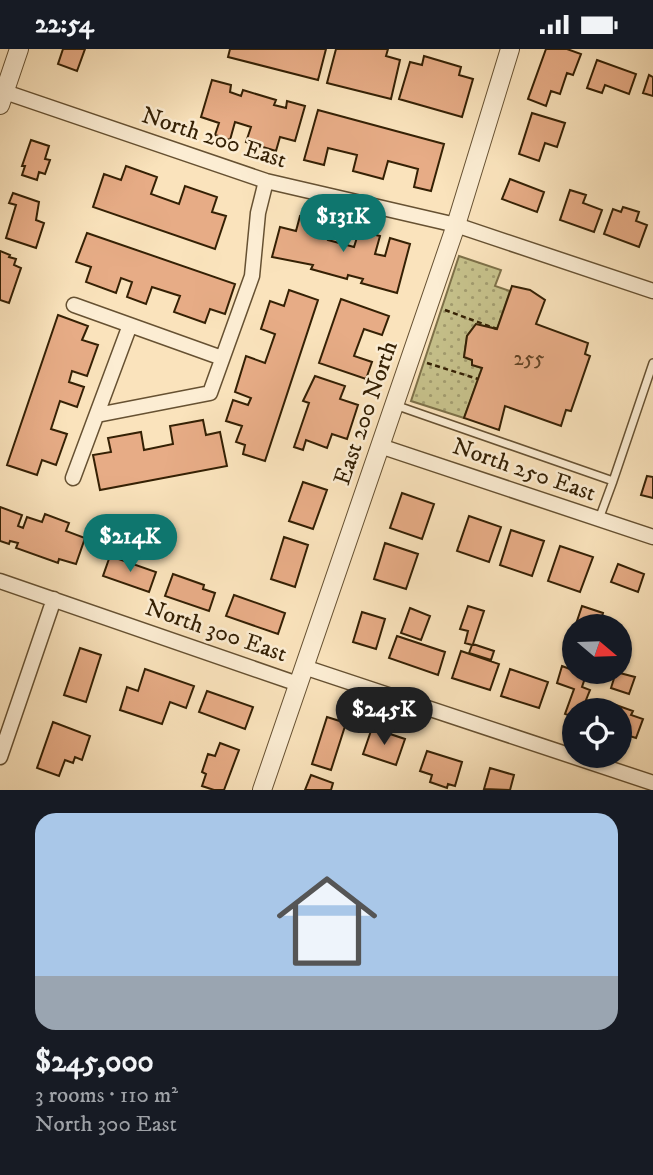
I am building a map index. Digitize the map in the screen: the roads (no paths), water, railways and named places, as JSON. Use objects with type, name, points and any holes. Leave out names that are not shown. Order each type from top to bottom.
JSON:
[{"type":"street","points":[[2,99],[19,49]]},
{"type":"street","name":"East 200 North","points":[[262,790],[456,225],[506,50]]},
{"type":"street","name":"North 200 East","points":[[2,99],[266,181],[456,225],[653,291]]},
{"type":"street","points":[[97,415],[211,393],[252,277],[258,213],[266,181]]},
{"type":"street","points":[[74,305],[222,358]]},
{"type":"street","points":[[73,478],[130,325]]},
{"type":"street","name":"North 250 East","points":[[380,446],[653,537]]},
{"type":"street","name":"North 300 East","points":[[0,580],[301,676],[653,783]]},
{"type":"street","points":[[0,757],[54,599]]},
{"type":"lane","points":[[600,519],[653,363]]},
{"type":"lane","points":[[394,405],[613,481]]}]
